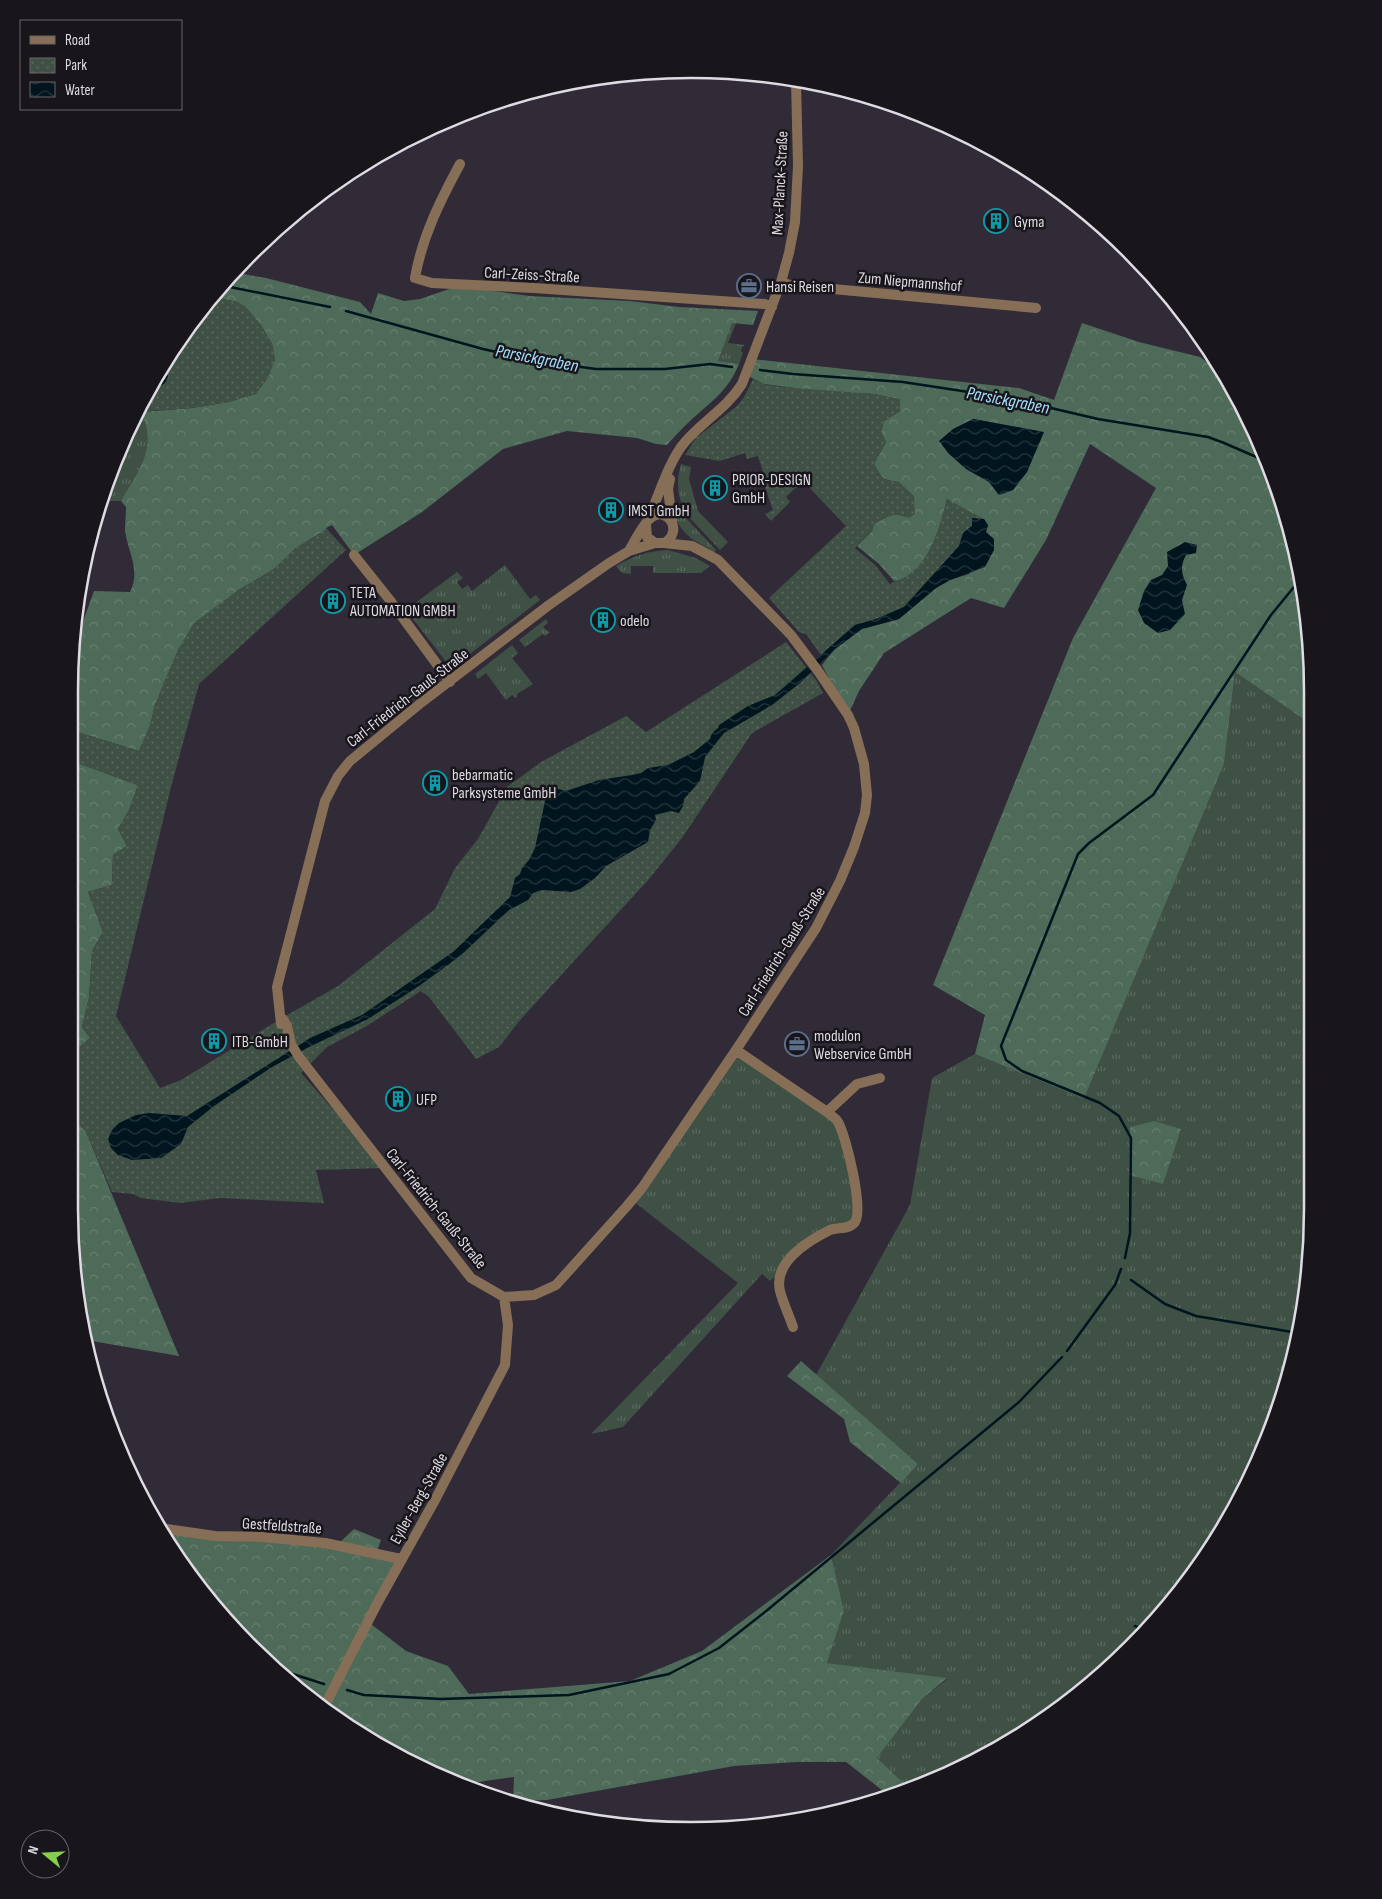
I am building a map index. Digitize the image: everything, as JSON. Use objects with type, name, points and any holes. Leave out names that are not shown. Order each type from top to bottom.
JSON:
[{"type":"street","name":"Max-Planck-Straße","points":[[759,341],[781,282],[795,222],[798,166],[798,87]]},
{"type":"street","name":"Carl-Zeiss-Straße","points":[[460,164],[434,213],[418,259],[415,278],[432,283],[765,304],[772,307]]},
{"type":"street","name":"Zum Niepmannshof","points":[[781,282],[800,286],[1036,308]]},
{"type":"street","name":"Carl-Friedrich-Gauß-Straße","points":[[629,550],[647,522],[673,463],[685,442],[733,398],[746,374],[759,341]]},
{"type":"street","name":"Carl-Friedrich-Gauß-Straße","points":[[673,463],[668,489],[672,523],[692,546],[718,560],[791,636],[848,715],[854,728],[864,764],[867,795],[865,814],[854,847],[825,913],[736,1050],[642,1188],[556,1285],[534,1295],[504,1297],[471,1278],[299,1057],[281,1030],[282,1018],[277,987],[325,801],[338,776],[350,761],[422,702],[549,605],[629,550],[660,543],[692,546]]},
{"type":"street","points":[[652,516],[668,517],[672,523],[673,534],[660,543],[648,537],[647,522],[652,516]]},
{"type":"street","points":[[354,555],[450,682]]},
{"type":"street","points":[[736,1050],[838,1121],[855,1180],[858,1215],[854,1224],[848,1227],[832,1229],[793,1253],[781,1272],[780,1289],[793,1327]]},
{"type":"street","points":[[827,1112],[857,1084],[880,1078]]},
{"type":"street","name":"Eyller-Berg-Straße","points":[[327,1701],[505,1365],[508,1325],[504,1297]]},
{"type":"street","name":"Gestfeldstraße","points":[[169,1529],[215,1536],[262,1537],[325,1543],[401,1559]]},
{"type":"green space","points":[[241,274],[360,302],[371,314],[378,293],[404,301],[420,299],[458,286],[529,296],[630,301],[679,307],[758,311],[753,325],[732,323],[718,361],[739,364],[729,382],[667,445],[656,444],[637,438],[567,431],[503,449],[422,512],[354,555],[332,525],[296,548],[274,569],[237,591],[179,648],[155,705],[150,726],[139,751],[78,732],[79,651],[82,625],[94,591],[130,592],[133,584],[133,562],[125,531],[126,507],[121,501],[144,459],[147,448],[146,425],[143,417],[145,412],[192,408],[228,402],[255,394],[275,360],[272,344],[261,325],[238,302],[220,299]]},
{"type":"green space","points":[[220,299],[238,302],[246,307],[261,325],[272,344],[275,359],[268,378],[256,394],[228,402],[192,408],[146,411],[181,350]]},
{"type":"green space","points":[[732,322],[736,323],[728,343],[745,345],[742,347],[741,351],[743,353],[739,364],[717,361]]},
{"type":"green space","points":[[1082,323],[1139,342],[1200,357],[1210,364],[1241,420],[1258,456],[1272,494],[1284,532],[1293,571],[1303,651],[1304,720],[1235,672],[1224,764],[1084,1099],[975,1054],[985,1015],[933,985],[1073,638],[1156,488],[1090,444],[1046,540],[1004,608],[971,598],[884,653],[859,691],[848,715],[822,665],[835,649],[862,629],[899,619],[936,588],[950,580],[969,574],[988,525],[947,499],[941,522],[924,560],[906,577],[894,581],[879,564],[857,546],[872,531],[874,524],[883,519],[891,515],[909,518],[899,482],[884,478],[874,464],[886,442],[881,432],[884,421],[900,411],[899,399],[873,394],[817,391],[764,384],[746,375],[752,359],[1019,388],[1054,400]],"holes":[[[973,419],[1043,432],[1027,472],[999,495],[989,482]]]},
{"type":"green space","points":[[753,379],[764,384],[782,387],[873,394],[900,399],[900,411],[884,421],[881,432],[886,442],[874,464],[880,475],[886,480],[899,482],[914,496],[915,514],[909,518],[891,515],[874,524],[872,531],[855,548],[876,566],[890,584],[908,575],[925,558],[935,539],[947,499],[984,519],[972,518],[972,526],[963,533],[959,546],[904,607],[876,619],[855,625],[821,655],[806,634],[799,632],[769,598],[846,526],[803,481],[786,497],[790,502],[771,521],[765,514],[773,510],[760,473],[763,472],[758,456],[747,459],[745,453],[720,461],[685,455],[696,438],[737,406]]},
{"type":"green space","points":[[143,417],[146,425],[147,448],[139,469],[121,501],[108,501],[124,456]]},
{"type":"green space","points":[[681,464],[691,467],[689,479],[698,511],[728,542],[720,550],[686,514],[683,508],[678,489]]},
{"type":"green space","points":[[678,506],[683,515],[716,550],[714,553],[692,539],[681,527],[672,507]]},
{"type":"green space","points":[[327,529],[346,550],[199,684],[171,787],[116,1016],[160,1088],[181,1080],[338,986],[435,909],[455,868],[478,839],[507,787],[541,762],[626,716],[646,732],[786,642],[816,680],[823,693],[752,733],[682,838],[649,879],[521,1019],[499,1047],[476,1059],[429,997],[421,991],[365,1027],[327,1047],[301,1073],[385,1168],[316,1170],[324,1203],[220,1198],[180,1203],[112,1192],[86,1132],[78,1123],[78,1049],[90,1038],[82,1027],[89,998],[92,951],[103,932],[88,892],[112,885],[113,855],[127,846],[118,829],[129,810],[138,785],[78,763],[78,732],[139,751],[150,726],[155,705],[165,680],[179,648],[194,623],[237,591],[274,569],[296,548]]},
{"type":"green space","points":[[668,550],[696,558],[710,566],[701,573],[653,573],[653,566],[631,566],[631,574],[622,573],[616,566],[628,559],[641,555]]},
{"type":"green space","points":[[505,565],[530,599],[536,595],[540,600],[453,667],[450,667],[403,606],[406,603],[410,607],[457,572],[463,578],[457,582],[462,589],[468,585],[472,591]]},
{"type":"green space","points":[[546,619],[548,623],[543,627],[550,632],[545,636],[543,634],[525,647],[519,640]]},
{"type":"green space","points":[[512,645],[518,653],[512,658],[533,684],[517,694],[517,697],[515,698],[512,695],[506,700],[486,673],[478,679],[475,674]]},
{"type":"green space","points":[[1235,672],[1304,720],[1303,1248],[1293,1328],[1284,1367],[1258,1443],[1222,1515],[1201,1549],[1152,1613],[1096,1669],[1032,1718],[962,1758],[904,1783],[877,1758],[922,1699],[947,1679],[827,1663],[844,1611],[831,1555],[918,1464],[816,1375],[910,1205],[932,1078],[975,1054],[1084,1099],[1224,764]]},
{"type":"green space","points":[[78,763],[138,785],[129,810],[118,829],[127,846],[113,855],[112,885],[88,892],[103,932],[92,951],[89,998],[82,1027],[90,1038],[78,1049]]},
{"type":"green space","points":[[736,1050],[838,1121],[855,1180],[854,1224],[813,1240],[770,1281],[762,1274],[623,1427],[591,1434],[738,1283],[633,1201]]},
{"type":"green space","points":[[1154,1121],[1181,1129],[1163,1184],[1129,1175],[1130,1127]]},
{"type":"green space","points":[[78,1123],[86,1132],[179,1356],[92,1341],[83,1288],[79,1248]]},
{"type":"green space","points":[[801,1361],[918,1464],[901,1483],[850,1442],[844,1419],[787,1376]]},
{"type":"green space","points":[[169,1529],[336,1546],[354,1529],[381,1540],[376,1554],[401,1560],[367,1621],[406,1651],[448,1666],[469,1694],[630,1681],[702,1651],[831,1555],[844,1611],[827,1663],[947,1678],[922,1699],[877,1758],[904,1783],[883,1791],[846,1762],[797,1762],[734,1766],[547,1800],[530,1800],[513,1795],[514,1777],[476,1782],[420,1758],[350,1718],[286,1669],[257,1642],[204,1581]]},
{"type":"water","points":[[166,374],[167,380],[159,386]]},
{"type":"water","points":[[973,419],[1044,432],[1027,472],[1013,490],[999,495],[989,482],[966,469],[949,454],[939,441],[953,429]]},
{"type":"water","points":[[972,518],[984,519],[988,525],[986,532],[994,539],[994,550],[985,567],[950,580],[936,588],[899,619],[862,629],[835,649],[800,683],[772,705],[724,733],[705,757],[700,781],[684,799],[679,813],[671,811],[655,815],[656,820],[650,830],[648,842],[606,866],[595,878],[580,889],[571,892],[542,890],[533,893],[528,900],[509,910],[460,956],[419,986],[368,1019],[272,1067],[214,1106],[188,1127],[181,1144],[161,1158],[132,1160],[118,1155],[111,1148],[108,1139],[112,1130],[119,1123],[136,1115],[149,1113],[187,1116],[310,1038],[362,1015],[453,952],[510,897],[515,878],[520,874],[535,848],[545,801],[547,798],[552,797],[555,791],[558,789],[566,791],[599,780],[641,773],[648,768],[668,765],[694,752],[710,739],[712,733],[719,725],[748,706],[775,695],[855,625],[876,619],[904,607],[959,546],[963,533],[972,526]]},
{"type":"water","points":[[1185,542],[1197,545],[1196,553],[1186,555],[1182,566],[1182,574],[1187,585],[1182,600],[1185,614],[1170,630],[1158,633],[1144,623],[1138,610],[1144,591],[1151,580],[1162,575],[1168,566],[1167,552]]},
{"type":"waterway","name":"Parsickgraben","points":[[229,287],[330,307]]},
{"type":"waterway","name":"Parsickgraben","points":[[346,311],[483,349],[536,361],[596,369],[665,369],[710,364],[732,367]]},
{"type":"waterway","name":"Parsickgraben","points":[[760,370],[903,382],[1008,398],[1098,419],[1208,437],[1259,458]]},
{"type":"waterway","points":[[1125,1258],[1130,1233],[1131,1138],[1119,1116],[1100,1103],[1022,1071],[1006,1060],[1001,1046],[1078,854],[1089,843],[1153,795],[1271,615],[1295,585]]},
{"type":"waterway","points":[[1067,1351],[1115,1285],[1121,1269]]},
{"type":"waterway","points":[[1131,1280],[1165,1304],[1196,1316],[1292,1332]]},
{"type":"waterway","points":[[347,1690],[364,1695],[441,1699],[569,1695],[669,1674],[719,1648],[765,1612],[1019,1402],[1062,1357]]},
{"type":"waterway","points":[[292,1674],[324,1684]]},
{"type":"place","name":"Gyma","points":[[996,221]]},
{"type":"place","name":"Hansi Reisen","points":[[749,286]]},
{"type":"place","name":"PRIOR-DESIGN GmbH","points":[[715,488]]},
{"type":"place","name":"IMST GmbH","points":[[611,510]]},
{"type":"place","name":"TETA AUTOMATION GMBH","points":[[333,601]]},
{"type":"place","name":"odelo","points":[[603,620]]},
{"type":"place","name":"bebarmatic Parksysteme GmbH","points":[[435,783]]},
{"type":"place","name":"ITB-GmbH","points":[[214,1041]]},
{"type":"place","name":"modulon Webservice GmbH","points":[[797,1044]]},
{"type":"place","name":"UFP","points":[[398,1099]]}]
